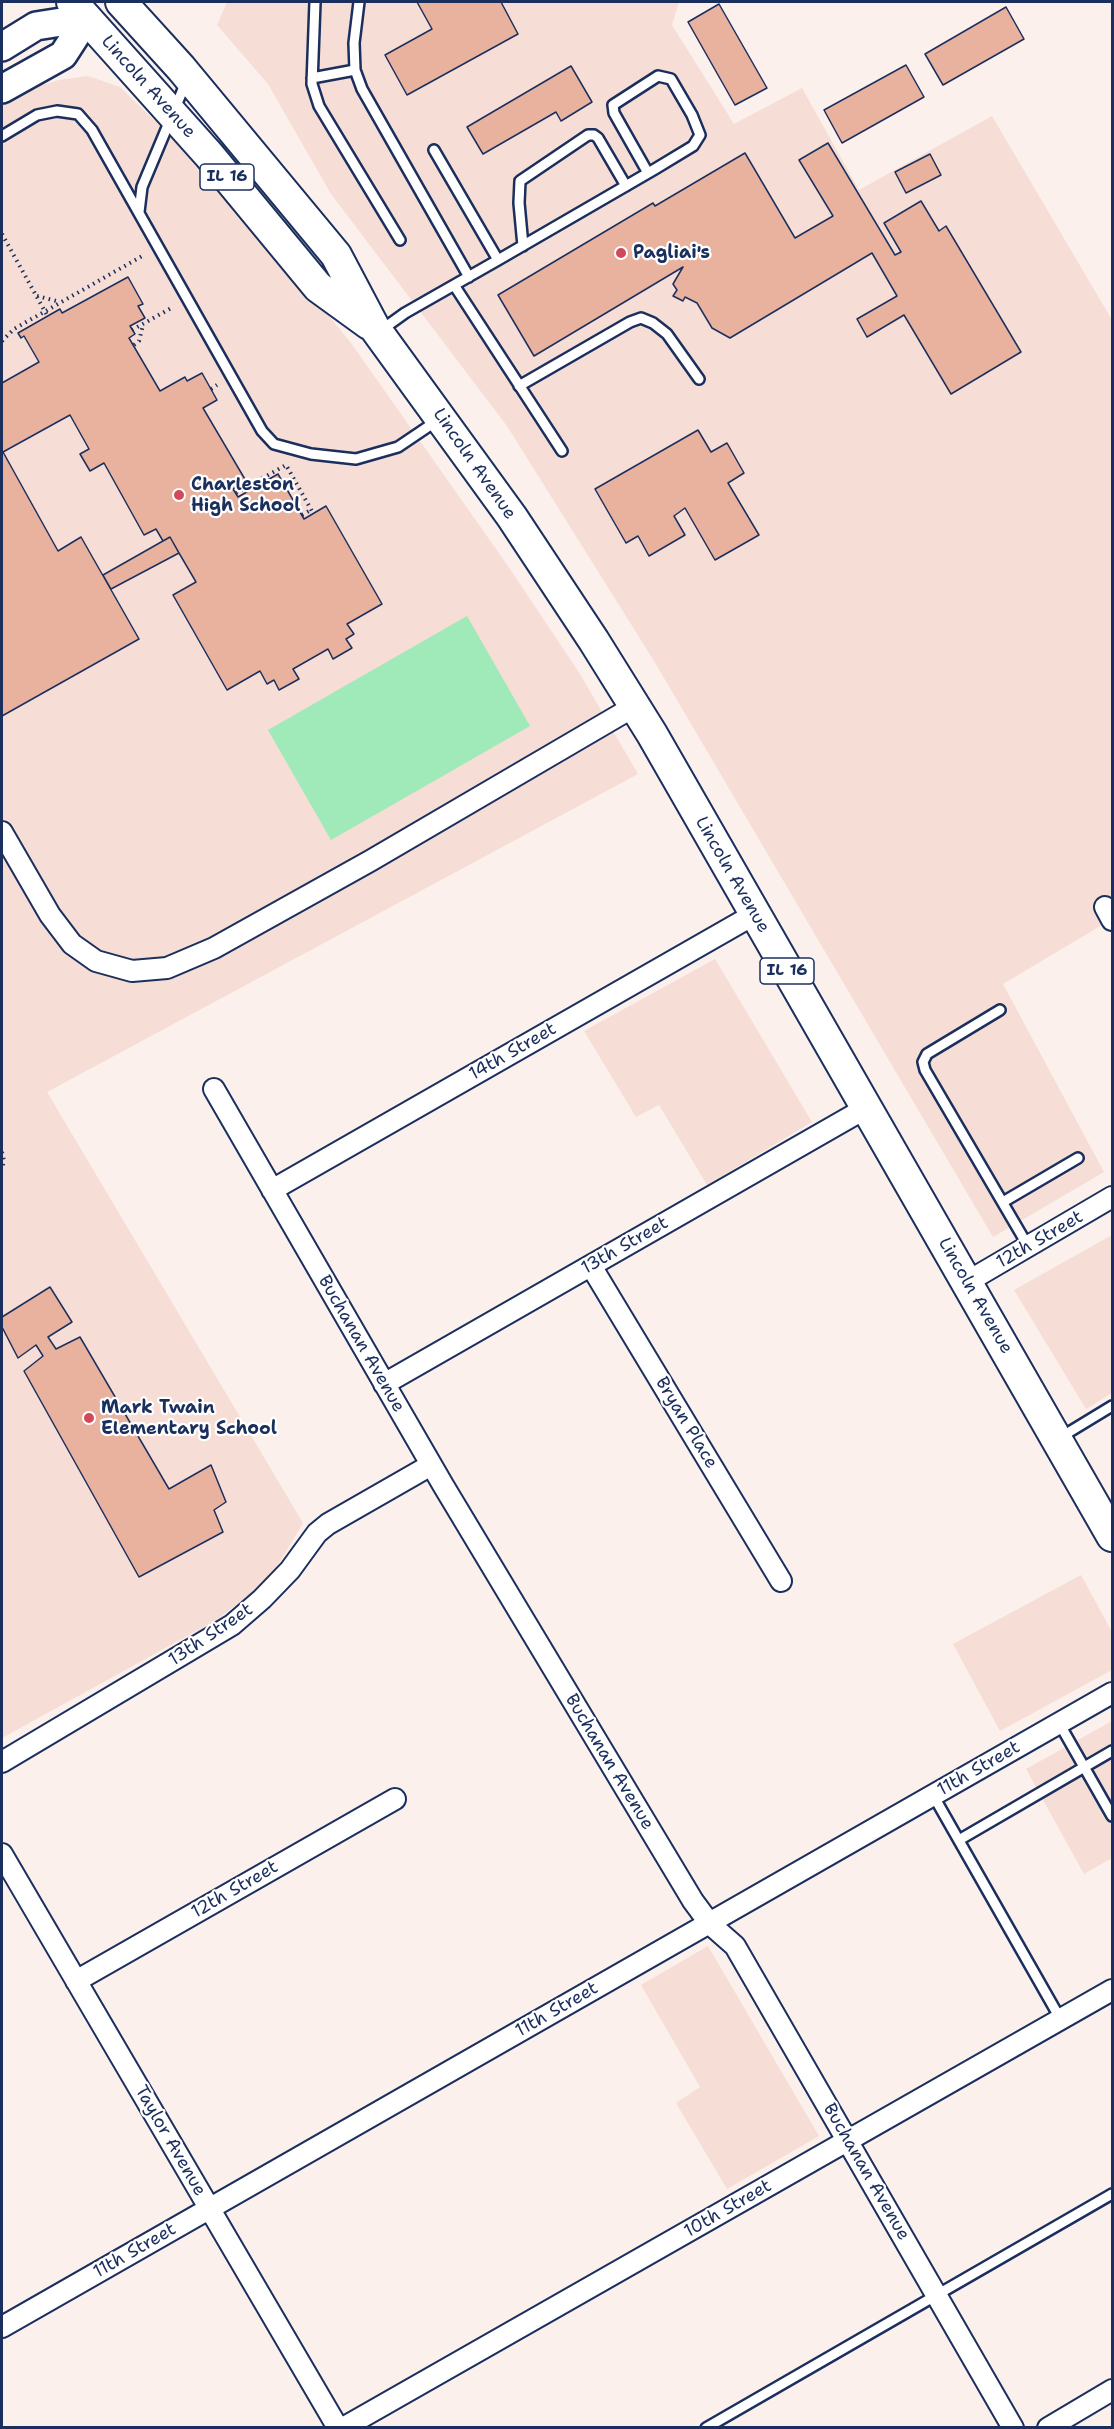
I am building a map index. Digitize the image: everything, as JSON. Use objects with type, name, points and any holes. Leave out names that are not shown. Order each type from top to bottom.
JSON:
[{"type":"main road","points":[[2,47],[36,26],[80,10],[115,2]]},
{"type":"main road","name":"Lincoln Avenue","points":[[121,2],[189,77],[336,255],[376,330],[512,517],[635,706],[1113,1536]]},
{"type":"main road","points":[[2,90],[63,55],[80,10]]},
{"type":"main road","name":"Lincoln Avenue","points":[[80,10],[173,115],[318,286],[376,330]]},
{"type":"street","points":[[2,832],[50,915],[72,944],[96,961],[132,971],[167,968],[214,948],[370,861],[635,706]]},
{"type":"street","name":"14th Street","points":[[272,1190],[755,914]]},
{"type":"street","name":"Buchanan Avenue","points":[[214,1089],[431,1465],[693,1901],[710,1924],[735,1946],[1013,2427]]},
{"type":"street","name":"13th Street","points":[[384,1384],[866,1108]]},
{"type":"street","name":"12th Street","points":[[967,1282],[1113,1197]]},
{"type":"street","name":"Bryan Place","points":[[591,1266],[781,1581]]},
{"type":"street","name":"13th Street","points":[[2,1762],[232,1625],[290,1570],[317,1533],[328,1524],[431,1465]]},
{"type":"street","name":"11th Street","points":[[2,2327],[1113,1693]]},
{"type":"street","name":"12th Street","points":[[76,1981],[395,1799]]},
{"type":"street","name":"Taylor Avenue","points":[[2,1854],[338,2427]]},
{"type":"street","name":"10th Street","points":[[343,2427],[1113,1990]]},
{"type":"street","points":[[1048,2427],[1113,2390]]},
{"type":"lane","points":[[315,2],[312,78],[319,106],[400,240]]},
{"type":"lane","points":[[359,2],[354,43],[355,70],[362,89],[469,277]]},
{"type":"lane","points":[[312,78],[355,70]]},
{"type":"lane","points":[[376,330],[523,246],[626,186],[648,173],[693,146],[700,135],[671,79],[658,76],[613,105],[614,113],[648,173]]},
{"type":"lane","points":[[139,214],[142,187],[189,77]]},
{"type":"lane","points":[[2,136],[37,115],[57,111],[78,114],[92,130],[262,431],[274,444],[311,453],[356,459],[398,447],[442,418]]},
{"type":"lane","points":[[523,246],[519,203],[520,181],[588,135],[598,138],[626,186]]},
{"type":"lane","points":[[434,150],[498,260]]},
{"type":"lane","points":[[454,285],[562,451]]},
{"type":"lane","points":[[519,386],[630,322],[641,318],[653,323],[667,334],[699,379]]},
{"type":"lane","points":[[1000,1010],[927,1054],[923,1062],[1028,1246]]},
{"type":"lane","points":[[1003,1202],[1078,1158]]},
{"type":"lane","points":[[1057,1440],[1113,1406]]},
{"type":"lane","points":[[1059,1723],[1112,1815]]},
{"type":"lane","points":[[959,1840],[1113,1751]]},
{"type":"lane","points":[[933,1795],[1060,2020]]},
{"type":"lane","points":[[706,2427],[1113,2194]]},
{"type":"path","points":[[2,234],[48,316]]},
{"type":"path","points":[[2,341],[14,329],[144,255]]},
{"type":"path","points":[[36,296],[61,302]]},
{"type":"path","points":[[132,330],[173,307]]},
{"type":"path","points":[[134,345],[139,341],[143,324]]},
{"type":"path","points":[[211,389],[217,385]]},
{"type":"path","points":[[236,493],[285,465],[312,512],[302,515]]},
{"type":"path","points":[[2,1152],[2,1168]]},
{"type":"shaded area","points":[[227,2],[679,2],[672,25],[734,124],[802,88],[859,190],[992,116],[1112,320],[1112,919],[1003,984],[1104,1172],[993,1237],[654,661],[507,426],[331,194],[268,84],[217,25]]},
{"type":"shaded area","points":[[88,76],[120,87],[181,146],[273,248],[351,343],[508,566],[580,674],[638,774],[47,1092],[303,1523],[270,1578],[218,1619],[2,1738],[2,106],[32,88],[59,80]]},
{"type":"shaded area","points":[[715,959],[812,1122],[707,1185],[659,1105],[636,1117],[584,1031]]},
{"type":"shaded area","points":[[1112,1235],[1112,1393],[1086,1409],[1014,1290]]},
{"type":"shaded area","points":[[1081,1575],[1112,1632],[1112,1670],[1000,1731],[953,1644]]},
{"type":"shaded area","points":[[1112,1721],[1112,1858],[1084,1874],[1026,1769]]},
{"type":"shaded area","points":[[708,1946],[819,2136],[727,2189],[676,2103],[700,2087],[641,1985]]},
{"type":"green space","points":[[467,616],[530,726],[331,840],[268,730]]},
{"type":"building","points":[[417,2],[501,2],[518,34],[407,95],[385,55],[432,29]]},
{"type":"building","points":[[719,4],[767,88],[735,105],[688,22]]},
{"type":"building","points":[[1006,7],[1024,39],[943,85],[925,54]]},
{"type":"building","points":[[906,65],[924,97],[842,143],[824,110]]},
{"type":"building","points":[[571,66],[592,102],[561,121],[556,112],[483,154],[467,127]]},
{"type":"building","points":[[828,143],[895,255],[901,252],[884,223],[921,201],[939,231],[946,226],[1021,352],[951,394],[904,315],[867,337],[857,319],[897,296],[872,253],[730,338],[712,328],[697,303],[685,297],[683,301],[673,296],[677,290],[673,284],[683,267],[534,356],[498,295],[653,203],[655,206],[745,153],[795,238],[833,216],[799,160]]},
{"type":"building","points":[[930,154],[941,175],[906,193],[895,172]]},
{"type":"building","name":"Charleston High School","points":[[128,277],[143,304],[138,306],[145,318],[130,326],[135,334],[129,338],[160,391],[185,377],[187,381],[202,373],[217,400],[203,408],[246,481],[233,489],[238,497],[278,474],[304,519],[326,506],[382,604],[347,624],[354,634],[346,639],[352,648],[333,659],[328,649],[293,669],[299,679],[279,690],[274,680],[267,684],[260,671],[227,690],[173,595],[196,582],[170,537],[163,541],[156,529],[144,535],[104,463],[90,471],[80,454],[89,449],[70,415],[3,452],[58,551],[81,537],[139,639],[2,716],[2,383],[39,362],[24,336],[21,338],[18,333],[60,309],[62,313]]},
{"type":"building","points":[[698,430],[711,452],[727,443],[744,473],[728,483],[759,535],[715,560],[685,508],[674,516],[685,535],[649,556],[638,536],[626,543],[595,489]]},
{"type":"building","points":[[170,537],[179,553],[111,589],[103,575]]},
{"type":"building","name":"Mark Twain Elementary School","points":[[50,1287],[72,1322],[48,1337],[56,1349],[80,1337],[169,1489],[211,1465],[226,1502],[214,1510],[223,1532],[139,1577],[24,1371],[43,1356],[36,1345],[18,1358],[2,1327],[2,1317]]},
{"type":"place","name":"Pagliai's","points":[[621,253]]},
{"type":"place","name":"Charleston High School","points":[[179,495]]},
{"type":"place","name":"Mark Twain Elementary School","points":[[89,1418]]}]
